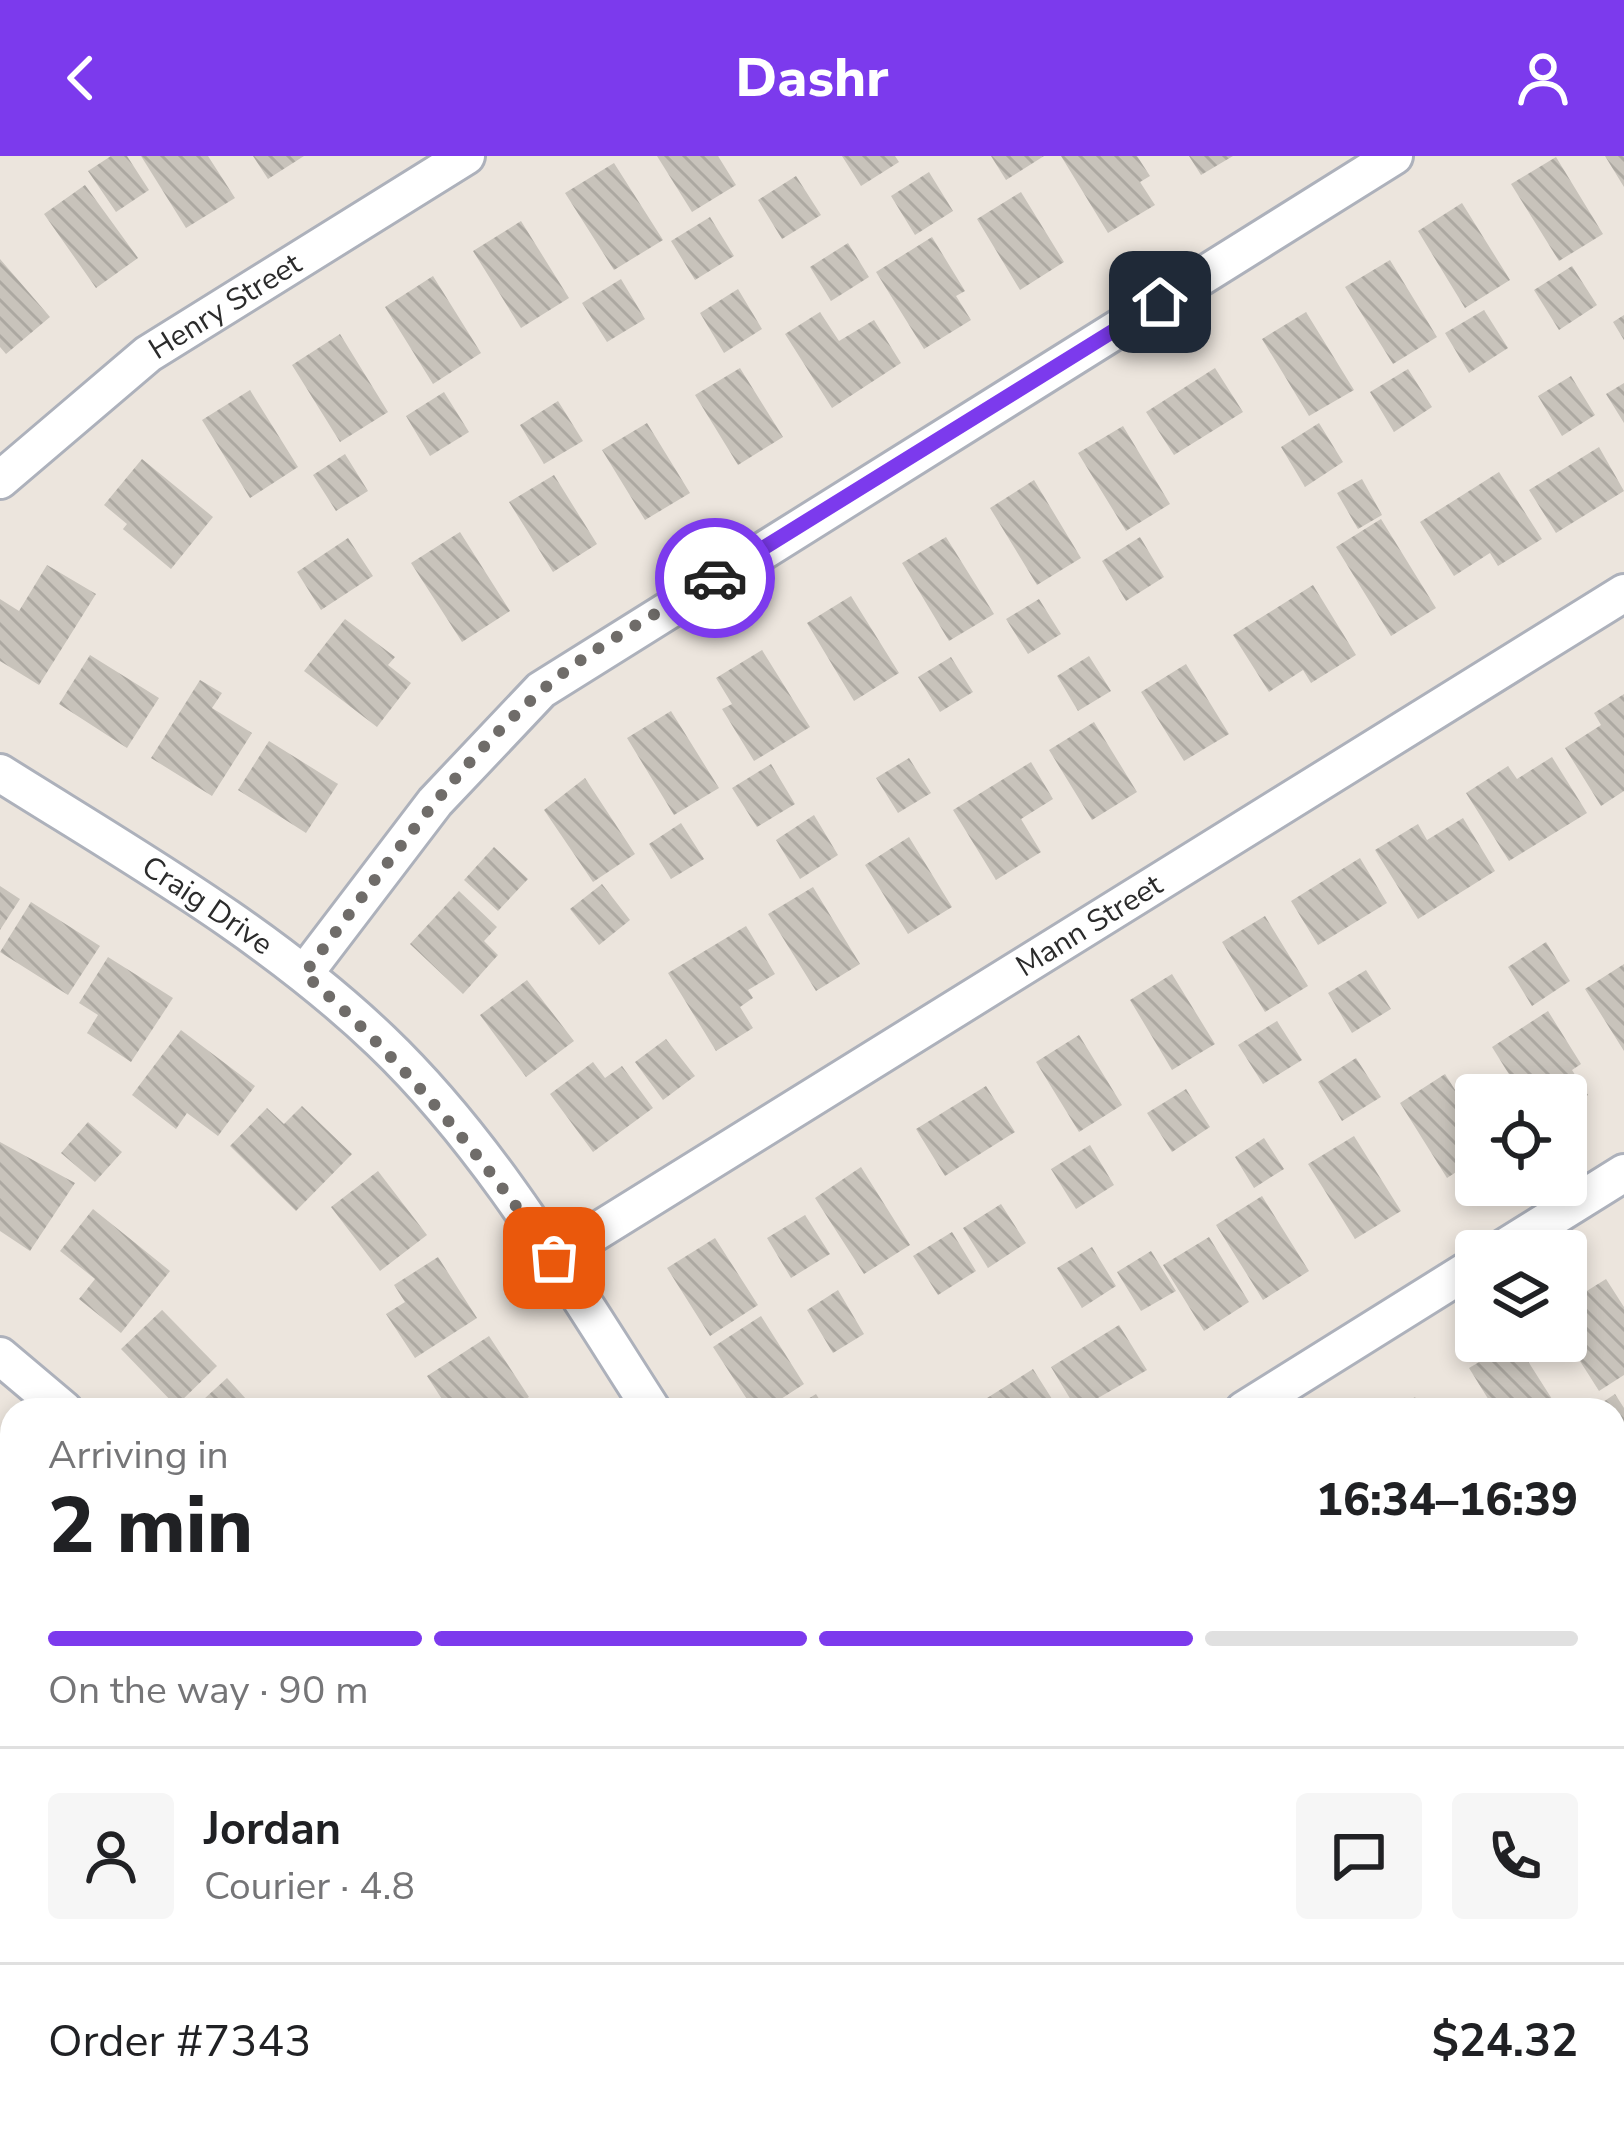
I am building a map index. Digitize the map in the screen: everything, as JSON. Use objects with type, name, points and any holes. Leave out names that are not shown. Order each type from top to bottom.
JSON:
[{"type":"street","name":"Henry Street","points":[[0,480],[148,354],[466,156]]},
{"type":"street","points":[[304,974],[435,802],[541,691],[1394,156]]},
{"type":"street","name":"Mann Street","points":[[554,1258],[1624,593]]},
{"type":"street","name":"Craig Drive","points":[[0,773],[243,925],[383,1043],[436,1102],[554,1258],[644,1398]]},
{"type":"street","points":[[1533,1230],[1624,1173]]},
{"type":"street","points":[[1263,1398],[1455,1278]]},
{"type":"street","points":[[0,1356],[50,1398]]},
{"type":"building","points":[[111,156],[127,156],[149,190],[116,212],[88,171]]},
{"type":"building","points":[[141,156],[208,156],[235,198],[186,228]]},
{"type":"building","points":[[253,156],[304,156],[268,179]]},
{"type":"building","points":[[657,156],[718,156],[736,185],[692,212]]},
{"type":"building","points":[[842,156],[895,156],[899,162],[861,186]]},
{"type":"building","points":[[991,156],[1044,156],[1006,180]]},
{"type":"building","points":[[1061,156],[1137,156],[1150,176],[1140,182],[1155,205],[1108,233]]},
{"type":"building","points":[[1189,156],[1233,156],[1201,175]]},
{"type":"building","points":[[1605,156],[1624,156],[1624,187]]},
{"type":"building","points":[[1556,157],[1603,234],[1559,261],[1511,184]]},
{"type":"building","points":[[614,163],[663,240],[614,270],[565,193]]},
{"type":"building","points":[[929,172],[953,211],[915,235],[891,196]]},
{"type":"building","points":[[796,176],[821,215],[782,239],[758,200]]},
{"type":"building","points":[[85,185],[138,258],[96,288],[44,214]]},
{"type":"building","points":[[1021,192],[1064,262],[1020,290],[977,219]]},
{"type":"building","points":[[1462,203],[1510,280],[1465,308],[1418,231]]},
{"type":"building","points":[[710,217],[734,256],[695,280],[671,241]]},
{"type":"building","points":[[521,221],[569,298],[521,328],[473,251]]},
{"type":"building","points":[[932,237],[965,291],[956,296],[971,320],[924,349],[876,272]]},
{"type":"building","points":[[848,243],[869,277],[831,301],[810,267]]},
{"type":"building","points":[[0,259],[50,317],[6,354],[0,347]]},
{"type":"building","points":[[1390,260],[1437,337],[1393,364],[1345,287]]},
{"type":"building","points":[[1572,266],[1597,305],[1559,330],[1534,290]]},
{"type":"building","points":[[433,276],[481,353],[433,384],[385,307]]},
{"type":"building","points":[[621,279],[645,319],[607,342],[582,303]]},
{"type":"building","points":[[738,289],[762,329],[724,353],[700,313]]},
{"type":"building","points":[[1484,310],[1508,348],[1469,373],[1445,333]]},
{"type":"building","points":[[820,312],[839,341],[874,320],[901,363],[832,408],[785,334]]},
{"type":"building","points":[[1306,312],[1354,390],[1309,416],[1262,339]]},
{"type":"building","points":[[1624,315],[1624,340],[1613,322]]},
{"type":"building","points":[[340,334],[388,412],[340,442],[292,365]]},
{"type":"building","points":[[740,368],[783,437],[738,465],[695,395]]},
{"type":"building","points":[[1215,368],[1243,412],[1174,455],[1146,412]]},
{"type":"building","points":[[1408,369],[1432,407],[1394,432],[1370,392]]},
{"type":"building","points":[[1571,376],[1595,415],[1562,436],[1538,396]]},
{"type":"building","points":[[1624,383],[1624,423],[1606,394]]},
{"type":"building","points":[[250,390],[298,467],[250,498],[202,420]]},
{"type":"building","points":[[444,392],[469,432],[430,456],[406,416]]},
{"type":"building","points":[[558,401],[583,441],[544,464],[520,425]]},
{"type":"building","points":[[647,423],[690,493],[645,520],[602,450]]},
{"type":"building","points":[[1319,423],[1343,462],[1305,487],[1281,447]]},
{"type":"building","points":[[1123,426],[1170,504],[1126,531],[1078,453]]},
{"type":"building","points":[[1599,447],[1624,491],[1556,533],[1529,490]]},
{"type":"building","points":[[345,454],[368,491],[336,511],[313,475]]},
{"type":"building","points":[[142,459],[213,517],[171,569],[123,529],[127,524],[104,505]]},
{"type":"building","points":[[1499,472],[1542,539],[1498,566],[1490,553],[1454,576],[1420,522]]},
{"type":"building","points":[[554,475],[597,544],[553,572],[509,502]]},
{"type":"building","points":[[1362,479],[1382,515],[1358,529],[1337,493]]},
{"type":"building","points":[[1034,480],[1081,558],[1037,585],[990,508]]},
{"type":"building","points":[[1381,519],[1436,608],[1391,636],[1336,547]]},
{"type":"building","points":[[460,532],[510,611],[462,642],[411,563]]},
{"type":"building","points":[[946,537],[994,614],[949,641],[902,563]]},
{"type":"building","points":[[1140,537],[1164,577],[1126,601],[1102,561]]},
{"type":"building","points":[[348,538],[373,576],[321,610],[297,572]]},
{"type":"building","points":[[47,565],[96,594],[39,685],[0,661],[0,599],[19,611]]},
{"type":"building","points":[[1313,585],[1356,655],[1311,683],[1303,670],[1269,692],[1233,635]]},
{"type":"building","points":[[851,596],[899,673],[854,701],[807,623]]},
{"type":"building","points":[[1039,599],[1061,634],[1028,654],[1006,619]]},
{"type":"building","points":[[345,619],[395,657],[388,665],[411,683],[377,727],[304,671]]},
{"type":"building","points":[[762,650],[810,727],[754,761],[722,709],[732,704],[716,678]]},
{"type":"building","points":[[90,655],[159,698],[127,748],[59,704]]},
{"type":"building","points":[[1089,656],[1111,691],[1078,711],[1057,676]]},
{"type":"building","points":[[951,657],[973,692],[940,712],[918,677]]},
{"type":"building","points":[[1186,664],[1229,734],[1184,761],[1141,692]]},
{"type":"building","points":[[200,680],[222,693],[212,708],[252,733],[212,796],[151,758]]},
{"type":"building","points":[[1624,694],[1624,791],[1601,806],[1565,748],[1601,725],[1594,713]]},
{"type":"building","points":[[671,711],[719,788],[674,815],[627,738]]},
{"type":"building","points":[[1094,722],[1137,792],[1092,820],[1049,750]]},
{"type":"building","points":[[269,741],[338,784],[306,833],[238,790]]},
{"type":"building","points":[[1552,757],[1587,813],[1509,861],[1466,793],[1508,766],[1517,779]]},
{"type":"building","points":[[909,758],[931,793],[898,813],[876,778]]},
{"type":"building","points":[[1031,762],[1053,799],[1021,819],[1041,852],[996,880],[953,810]]},
{"type":"building","points":[[771,764],[795,804],[757,827],[732,788]]},
{"type":"building","points":[[585,778],[635,854],[593,882],[544,810]]},
{"type":"building","points":[[814,815],[838,855],[800,879],[776,840]]},
{"type":"building","points":[[1463,818],[1495,871],[1418,919],[1375,850],[1418,824],[1427,840]]},
{"type":"building","points":[[681,823],[704,859],[671,879],[649,844]]},
{"type":"building","points":[[909,837],[952,907],[908,934],[865,865]]},
{"type":"building","points":[[494,847],[528,879],[498,911],[464,880]]},
{"type":"building","points":[[1360,858],[1387,903],[1318,945],[1291,901]]},
{"type":"building","points":[[602,884],[630,920],[599,945],[570,909]]},
{"type":"building","points":[[0,886],[20,899],[0,930]]},
{"type":"building","points":[[813,887],[860,964],[816,991],[768,914]]},
{"type":"building","points":[[459,891],[497,927],[484,941],[498,955],[463,994],[410,944]]},
{"type":"building","points":[[31,902],[100,946],[68,995],[0,952]]},
{"type":"building","points":[[1265,916],[1308,986],[1265,1012],[1222,942]]},
{"type":"building","points":[[746,926],[775,974],[748,990],[753,998],[740,1007],[753,1028],[716,1051],[668,973]]},
{"type":"building","points":[[1546,942],[1570,981],[1532,1006],[1508,967]]},
{"type":"building","points":[[108,957],[173,998],[131,1062],[87,1033],[98,1015],[79,1003]]},
{"type":"building","points":[[1624,964],[1624,1051],[1585,989]]},
{"type":"building","points":[[1366,970],[1391,1009],[1352,1033],[1328,993]]},
{"type":"building","points":[[1172,974],[1215,1044],[1172,1070],[1130,1000]]},
{"type":"building","points":[[527,980],[574,1041],[526,1077],[480,1015]]},
{"type":"building","points":[[1548,1011],[1581,1064],[1572,1070],[1575,1074],[1509,1074],[1492,1047]]},
{"type":"building","points":[[1277,1021],[1302,1060],[1263,1084],[1238,1045]]},
{"type":"building","points":[[181,1030],[255,1086],[218,1136],[187,1113],[176,1129],[132,1095]]},
{"type":"building","points":[[1079,1035],[1122,1105],[1079,1132],[1036,1062]]},
{"type":"building","points":[[666,1039],[695,1076],[663,1100],[635,1062]]},
{"type":"building","points":[[1356,1058],[1381,1097],[1342,1121],[1318,1082]]},
{"type":"building","points":[[593,1062],[605,1078],[622,1066],[653,1108],[593,1152],[550,1094]]},
{"type":"building","points":[[1445,1074],[1455,1090],[1455,1173],[1447,1178],[1400,1103]]},
{"type":"building","points":[[986,1086],[1015,1132],[945,1176],[916,1129]]},
{"type":"building","points":[[1186,1089],[1210,1127],[1172,1152],[1147,1113]]},
{"type":"building","points":[[302,1106],[352,1154],[296,1211],[230,1146],[267,1108],[284,1124]]},
{"type":"building","points":[[88,1122],[122,1152],[95,1182],[61,1153]]},
{"type":"building","points":[[1354,1136],[1401,1211],[1355,1239],[1308,1164]]},
{"type":"building","points":[[1264,1138],[1284,1169],[1254,1188],[1235,1157]]},
{"type":"building","points":[[0,1142],[75,1183],[30,1251],[0,1231]]},
{"type":"building","points":[[1090,1145],[1114,1185],[1076,1209],[1051,1169]]},
{"type":"building","points":[[861,1167],[910,1245],[864,1274],[815,1198]]},
{"type":"building","points":[[378,1171],[427,1235],[380,1271],[331,1207]]},
{"type":"building","points":[[1262,1196],[1309,1271],[1263,1300],[1216,1225]]},
{"type":"building","points":[[1001,1204],[1026,1243],[988,1268],[963,1228]]},
{"type":"building","points":[[93,1209],[170,1271],[121,1333],[79,1299],[95,1279],[60,1251]]},
{"type":"building","points":[[805,1215],[830,1254],[791,1278],[767,1238]]},
{"type":"building","points":[[952,1232],[976,1271],[938,1295],[913,1256]]},
{"type":"building","points":[[1209,1237],[1249,1302],[1204,1331],[1163,1265]]},
{"type":"building","points":[[715,1238],[758,1305],[710,1336],[667,1268]]},
{"type":"building","points":[[1092,1247],[1116,1286],[1082,1308],[1057,1268]]},
{"type":"building","points":[[1151,1251],[1176,1291],[1141,1311],[1117,1272]]},
{"type":"building","points":[[438,1257],[477,1318],[415,1358],[386,1314],[405,1302],[394,1285]]},
{"type":"building","points":[[1606,1279],[1624,1307],[1624,1375],[1599,1391],[1581,1362],[1587,1362],[1587,1291]]},
{"type":"building","points":[[838,1290],[864,1334],[833,1353],[807,1310]]},
{"type":"building","points":[[162,1310],[217,1366],[184,1398],[168,1398],[121,1349]]},
{"type":"building","points":[[761,1316],[804,1384],[782,1398],[746,1398],[713,1347]]},
{"type":"building","points":[[1119,1325],[1147,1370],[1098,1398],[1070,1398],[1051,1367]]},
{"type":"building","points":[[489,1336],[529,1397],[441,1398],[427,1376]]},
{"type":"building","points":[[1479,1362],[1528,1362],[1551,1398],[1488,1398],[1469,1368]]},
{"type":"building","points":[[1033,1369],[1051,1398],[987,1398]]},
{"type":"building","points":[[227,1378],[245,1398],[205,1398]]},
{"type":"way so far","points":[[554,1258],[492,1170],[436,1102],[383,1043],[304,974],[435,802],[492,738],[574,666],[715,578]]},
{"type":"route","points":[[715,578],[1160,302]]}]
